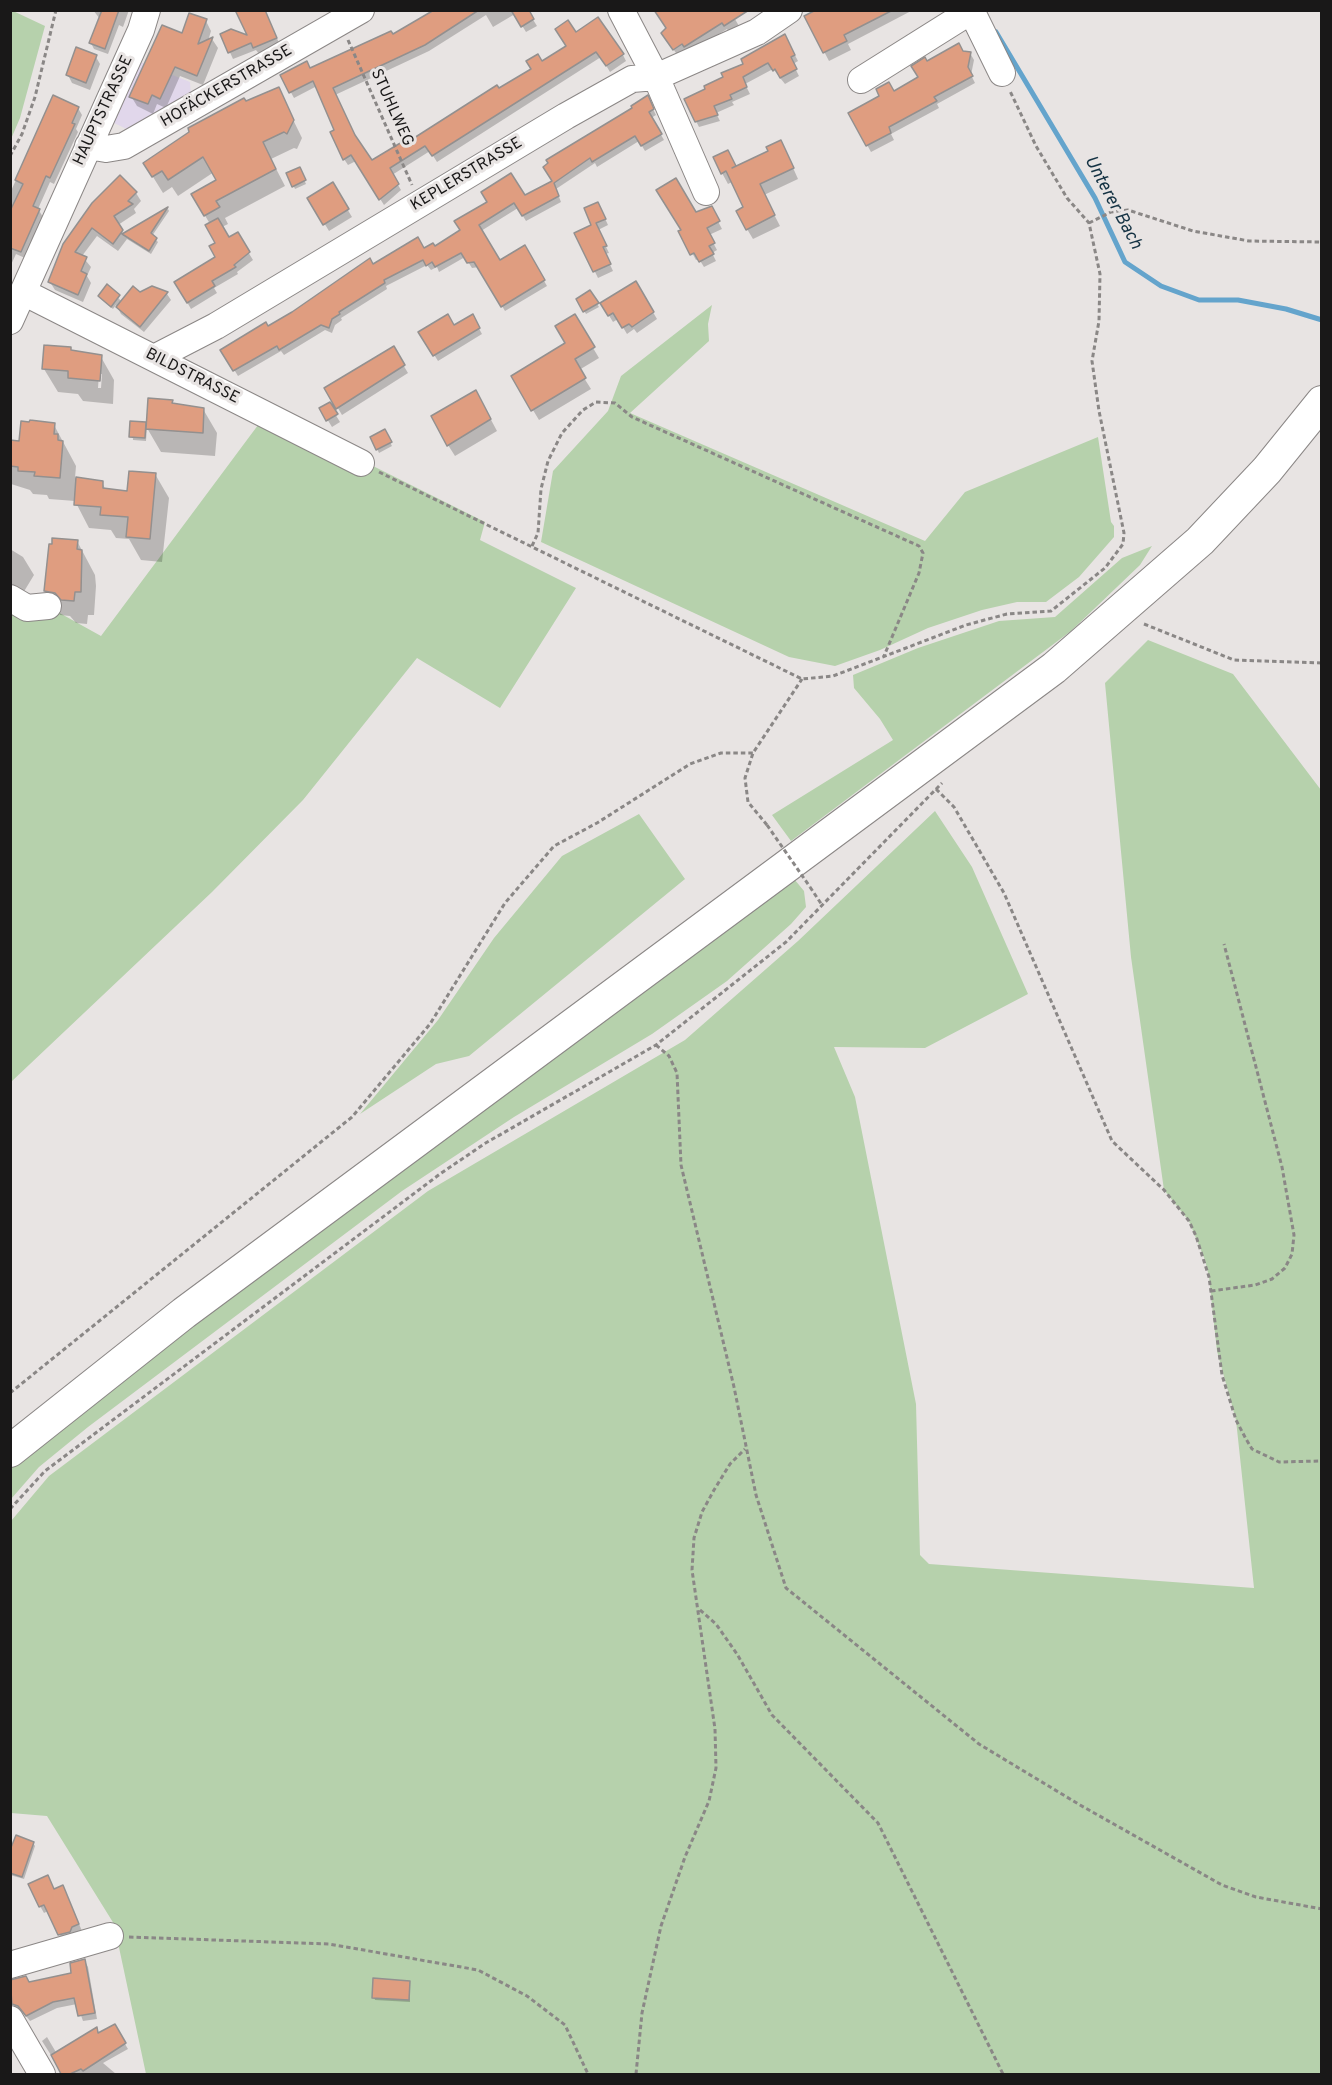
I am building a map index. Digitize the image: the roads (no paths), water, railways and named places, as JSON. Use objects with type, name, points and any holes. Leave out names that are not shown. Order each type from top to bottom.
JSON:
[{"type":"main road","points":[[10,1451],[184,1313],[1054,668],[1200,542],[1267,470],[1322,402]]},
{"type":"street","name":"HAUPTSTRASSE","points":[[10,321],[141,30],[147,10]]},
{"type":"street","points":[[621,10],[656,77],[706,192]]},
{"type":"street","name":"KEPLERSTRASSE","points":[[154,358],[216,326],[566,116],[632,80],[656,77],[757,32],[789,10]]},
{"type":"street","points":[[861,80],[971,11],[1002,73]]},
{"type":"street","name":"HOFÄCKERSTRASSE","points":[[88,146],[106,149],[124,146],[351,16]]},
{"type":"street","name":"BILDSTRASSE","points":[[23,292],[361,463]]},
{"type":"street","points":[[10,598],[27,608],[48,606]]},
{"type":"street","points":[[10,1965],[110,1936]]},
{"type":"street","points":[[10,2019],[42,2074]]},
{"type":"waterway","name":"Unterer Bach","points":[[996,32],[1095,198],[1125,262],[1161,286],[1199,300],[1238,300],[1286,309],[1322,320]]}]
